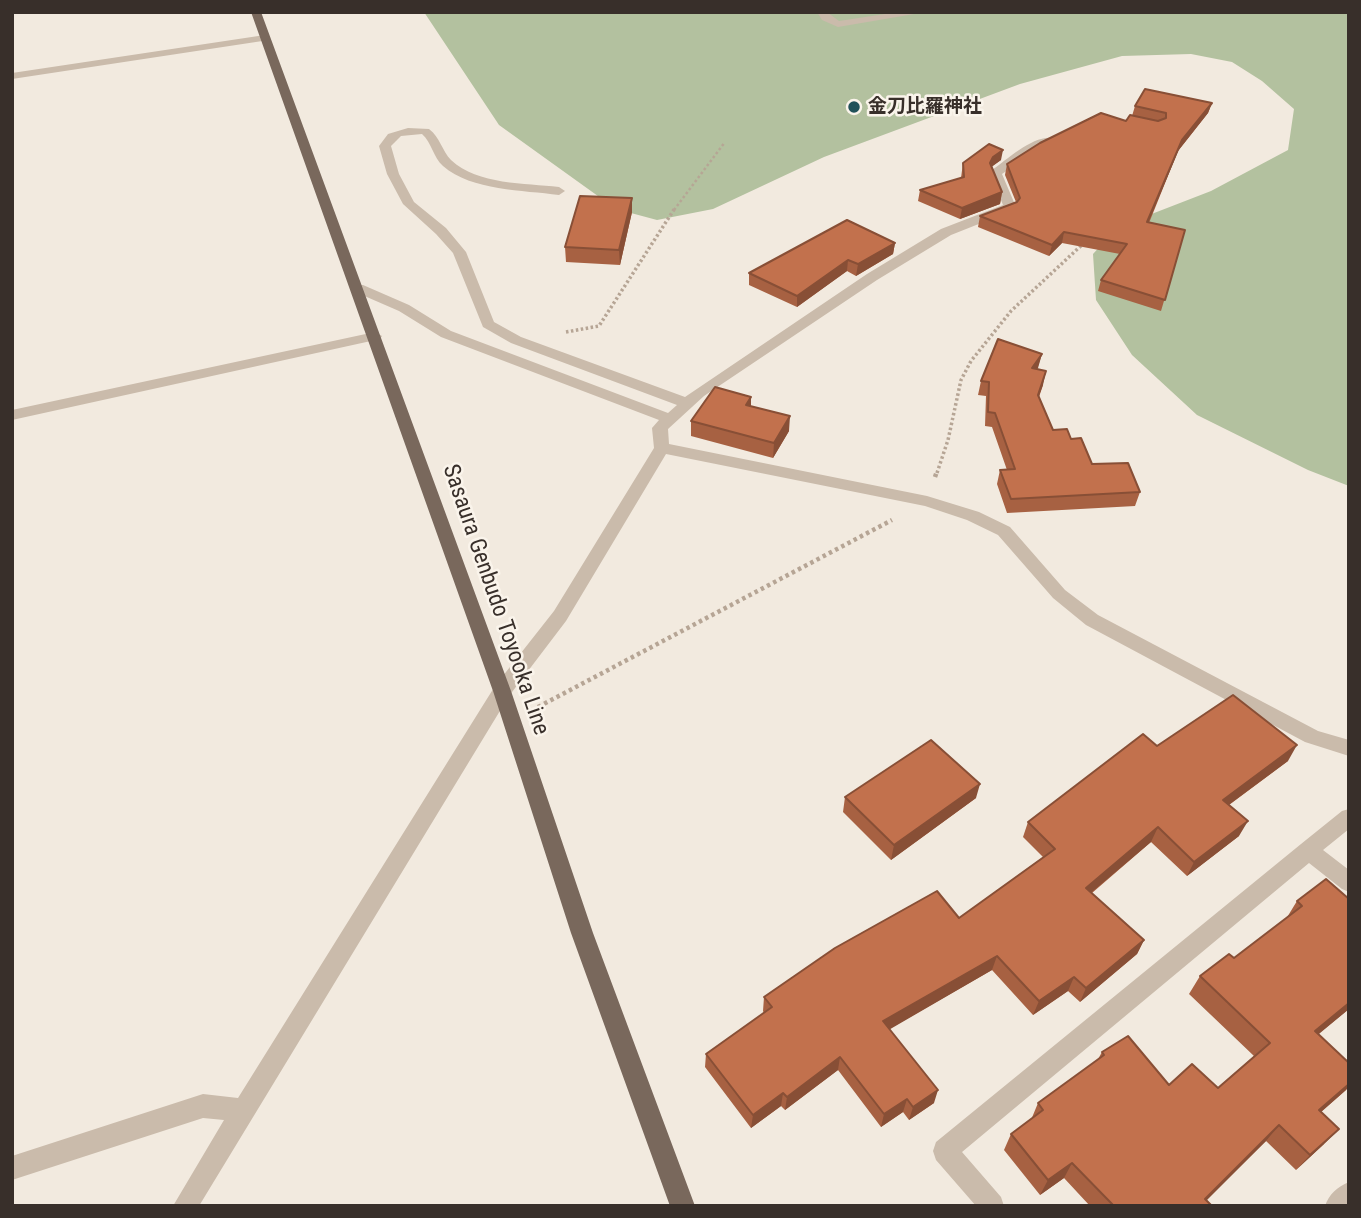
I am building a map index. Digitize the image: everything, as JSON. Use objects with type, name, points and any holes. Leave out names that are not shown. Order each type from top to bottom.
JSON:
[{"type":"main road","name":"Sasaura Genbudo Toyooka Line","points":[[256,12],[376,336],[502,691],[582,933],[683,1206]]},
{"type":"street","points":[[822,12],[826,18],[838,24],[921,12]]},
{"type":"street","points":[[12,76],[265,38]]},
{"type":"street","points":[[559,191],[477,178],[460,171],[446,162],[435,138],[425,131],[400,133],[389,138],[385,146],[393,174],[410,204],[441,231],[459,252],[488,324],[516,340],[686,403]]},
{"type":"street","points":[[185,1206],[502,691],[560,616],[662,448],[660,428],[686,403],[872,277],[946,232],[1010,207],[996,173],[1027,151],[1059,135]]},
{"type":"street","points":[[358,288],[404,308],[446,334],[670,419]]},
{"type":"street","points":[[12,415],[376,336]]},
{"type":"street","points":[[662,448],[927,501],[974,516],[1004,531],[1051,586],[1092,620],[1312,737],[1349,748]]},
{"type":"street","points":[[992,1206],[944,1152],[1349,817]]},
{"type":"street","points":[[1308,850],[1349,883]]},
{"type":"street","points":[[12,1168],[203,1106],[245,1111]]},
{"type":"street","points":[[1337,1206],[1349,1194]]},
{"type":"path","points":[[516,340],[599,326],[685,192],[725,142]]},
{"type":"path","points":[[512,721],[927,501],[948,440],[961,380],[971,361],[1011,311],[1086,244],[1082,236]]},
{"type":"green space","points":[[424,12],[1349,12],[1349,486],[1308,470],[1197,415],[1132,355],[1096,300],[1093,254],[1118,227],[1211,191],[1288,150],[1294,109],[1262,81],[1232,62],[1191,54],[1122,56],[1020,84],[824,157],[713,209],[657,220],[616,209],[499,125]]},
{"type":"building","points":[[1145,89],[1212,103],[1182,140],[1147,222],[1185,230],[1165,300],[1101,280],[1127,244],[1064,232],[1052,245],[980,216],[1017,202],[1020,198],[1007,164],[1040,143],[1101,113],[1126,121],[1130,115],[1158,121],[1166,118],[1166,113],[1135,106]]},
{"type":"building","points":[[989,144],[1003,150],[993,157],[990,163],[1002,192],[962,208],[920,190],[964,177],[963,163]]},
{"type":"building","points":[[580,196],[632,198],[619,250],[565,247]]},
{"type":"building","points":[[847,220],[895,243],[858,264],[848,260],[797,296],[749,273]]},
{"type":"building","points":[[998,339],[1042,354],[1032,368],[1046,371],[1038,395],[1053,430],[1067,429],[1071,439],[1081,438],[1092,464],[1128,463],[1140,492],[1011,499],[1000,470],[1015,469],[995,413],[988,412],[989,382],[981,381]]},
{"type":"building","points":[[715,387],[751,397],[746,405],[790,416],[774,443],[691,421]]},
{"type":"building","points":[[1233,695],[1297,745],[1223,800],[1248,821],[1194,862],[1158,827],[1086,888],[1144,940],[1086,988],[1074,977],[1039,1001],[997,956],[883,1021],[938,1090],[913,1107],[907,1099],[884,1114],[840,1057],[787,1097],[783,1093],[753,1115],[706,1054],[772,1007],[764,997],[835,948],[937,891],[959,918],[1055,849],[1028,822],[1143,734],[1157,746]]},
{"type":"building","points":[[931,740],[980,784],[894,845],[845,797]]},
{"type":"building","points":[[1326,879],[1349,899],[1349,1003],[1315,1031],[1349,1063],[1349,1084],[1319,1110],[1339,1129],[1310,1155],[1279,1125],[1205,1199],[1212,1206],[1114,1206],[1072,1163],[1048,1180],[1011,1134],[1043,1110],[1038,1103],[1104,1055],[1102,1052],[1128,1036],[1169,1085],[1192,1064],[1218,1088],[1270,1043],[1200,976],[1229,954],[1234,958],[1302,906],[1297,901]]},
{"type":"place","name":"金刀比羅神社","points":[[854,107]]}]
